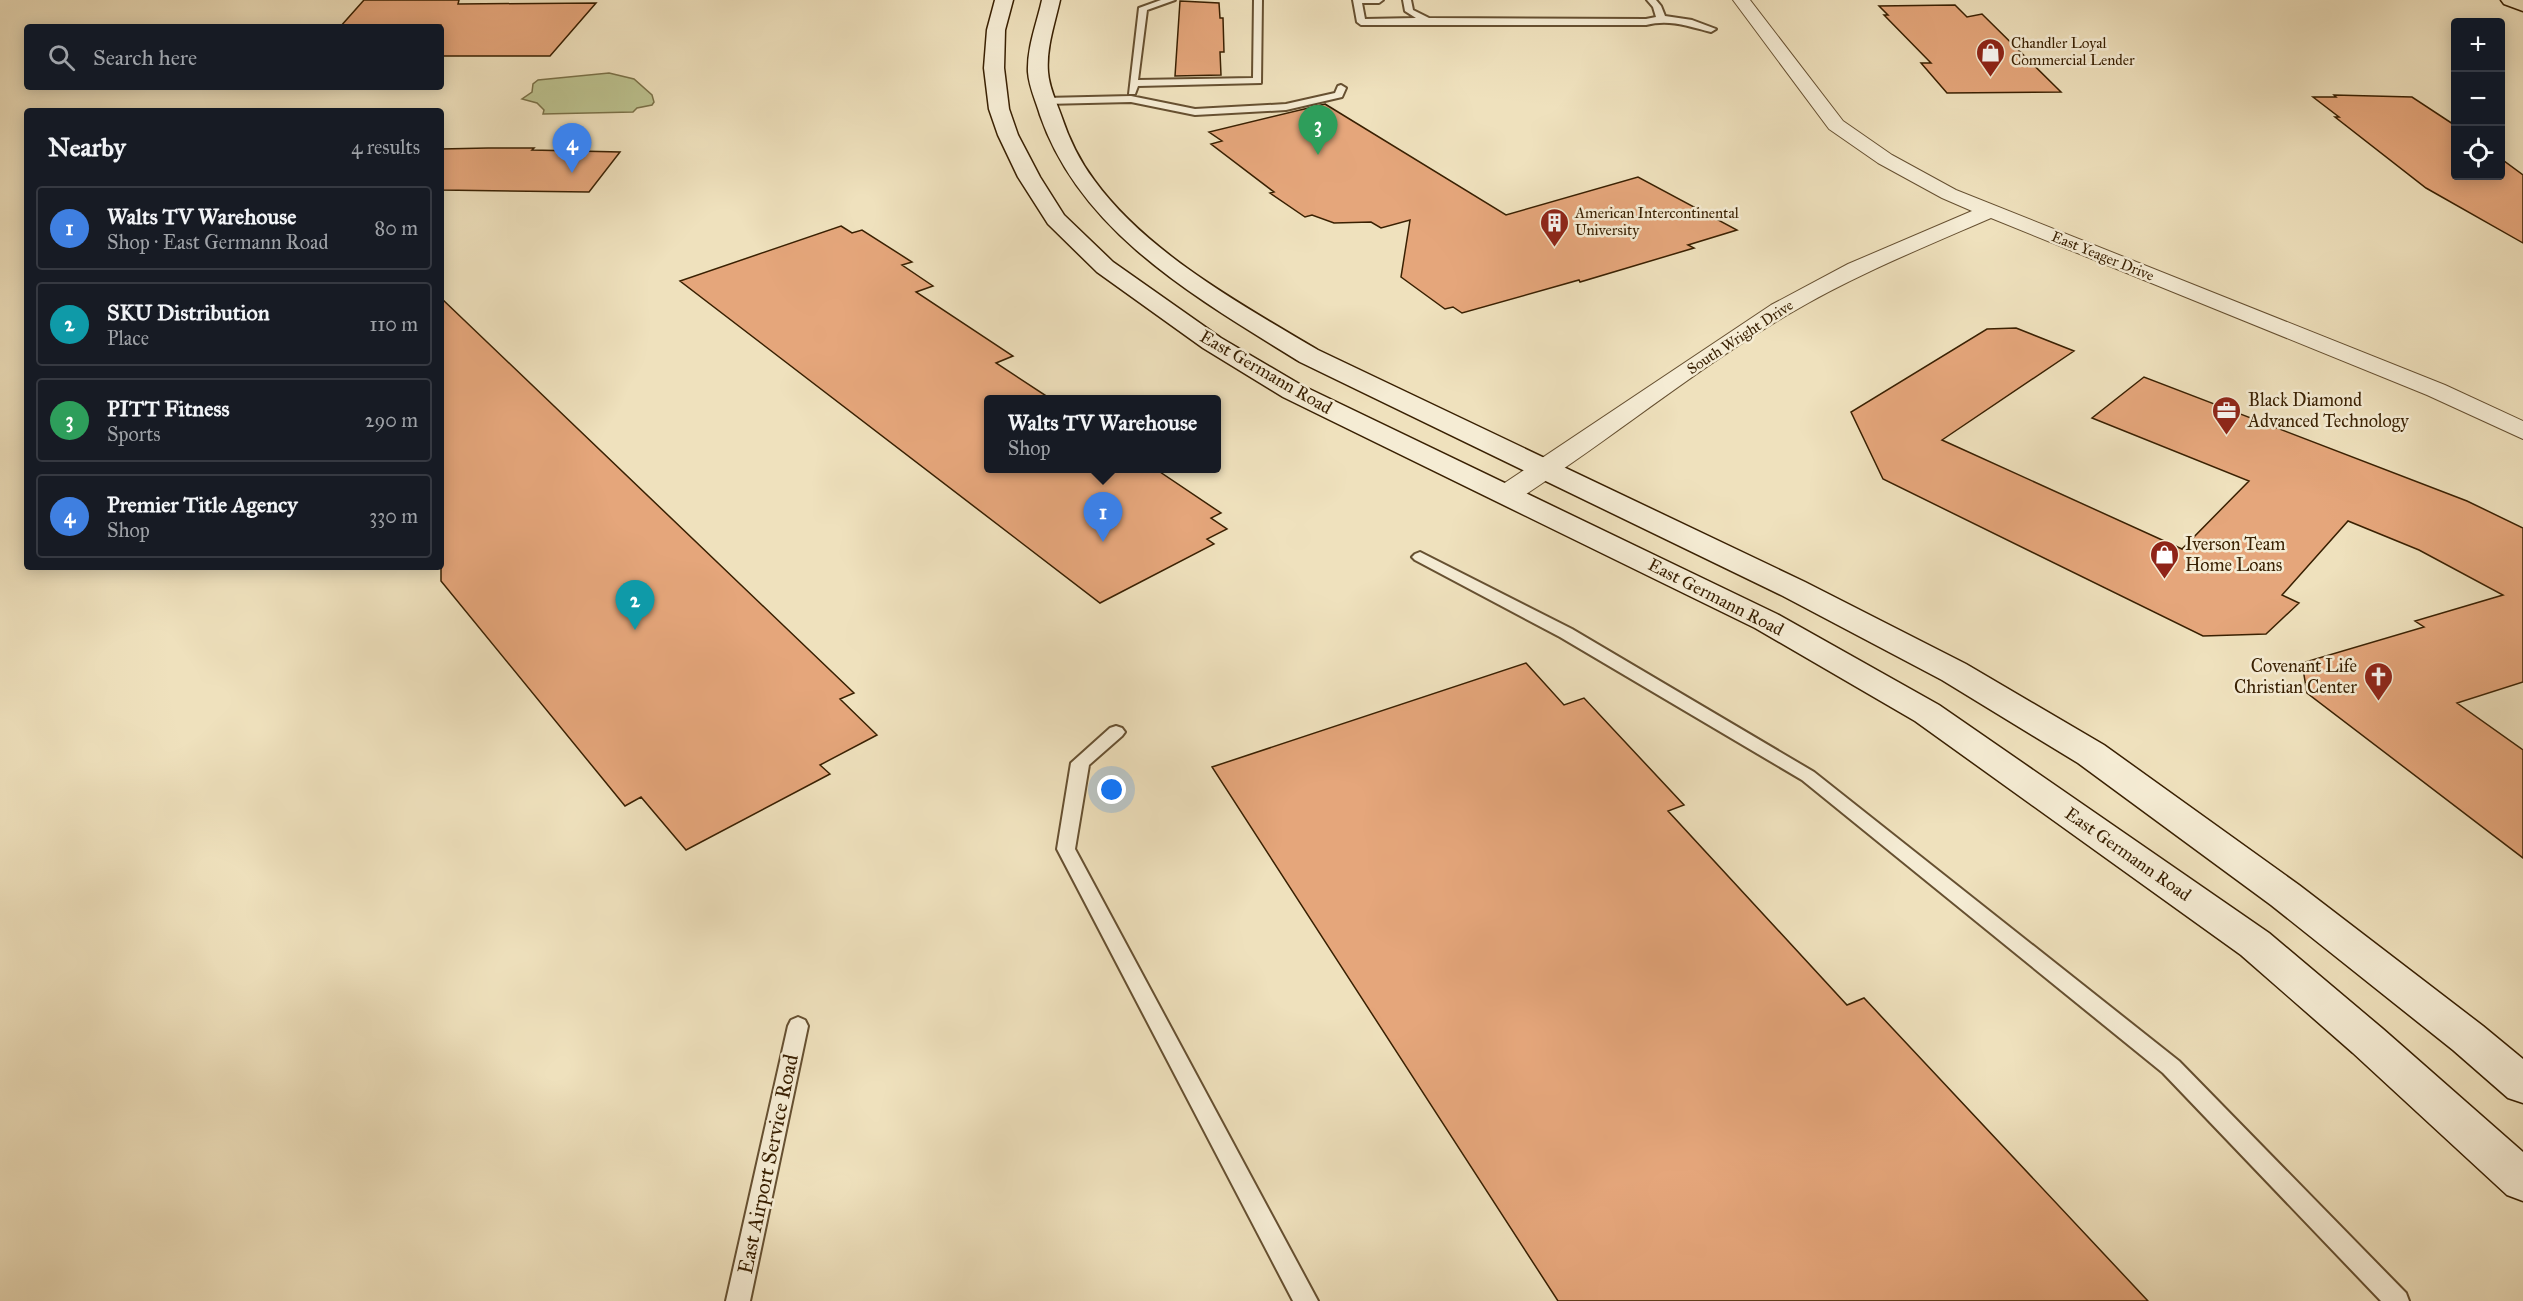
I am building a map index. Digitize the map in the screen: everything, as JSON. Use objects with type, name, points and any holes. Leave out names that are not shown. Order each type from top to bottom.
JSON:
[{"type":"highway","points":[[2510,0],[2523,6]]},
{"type":"main road","name":"East Germann Road","points":[[1004,0],[1004,53],[994,68],[999,109],[1025,169],[1056,219],[1105,267],[1212,343],[1292,391],[1766,621],[1927,713],[2255,944],[2368,1041],[2523,1181]]},
{"type":"main road","name":"East Germann Road","points":[[1051,0],[1040,53],[1039,79],[1066,154],[1085,184],[1117,219],[1205,292],[1309,356],[1548,469],[1862,623],[1954,672],[2091,754],[2285,895],[2468,1038],[2523,1085]]},
{"type":"main road","points":[[1026,95],[1046,101]]},
{"type":"street","name":"East Yeager Drive","points":[[1741,0],[1836,125],[1885,159],[1921,179],[1949,194],[1990,211],[2436,390],[2523,431]]},
{"type":"street","name":"South Wright Drive","points":[[1507,494],[1548,469],[1726,344],[1781,309],[1830,282],[1990,211]]},
{"type":"lane","points":[[1131,99],[1143,8],[1171,0]]},
{"type":"lane","points":[[1133,83],[1258,81],[1258,0]]},
{"type":"lane","points":[[1379,0],[1357,0],[1361,22],[1646,22],[1661,18],[1689,22],[1711,29]]},
{"type":"lane","points":[[1407,0],[1409,11],[1427,21]]},
{"type":"lane","points":[[1651,0],[1657,6],[1661,18]]},
{"type":"lane","points":[[1046,101],[1131,99],[1196,112],[1228,111],[1311,103],[1339,95],[1341,88]]},
{"type":"lane","points":[[1420,557],[1566,633],[1808,776],[2171,1067],[2397,1301]]},
{"type":"lane","points":[[1116,732],[1080,764],[1066,849],[1306,1301]]},
{"type":"lane","name":"East Airport Service Road","points":[[738,1301],[798,1026]]},
{"type":"green space","points":[[609,73],[634,79],[652,95],[654,102],[652,105],[637,108],[633,112],[543,114],[544,110],[537,103],[522,99],[532,92],[533,84],[538,80]]},
{"type":"building","points":[[364,0],[459,0],[458,4],[596,3],[550,56],[444,56],[444,24],[343,24]]},
{"type":"building","points":[[1180,1],[1219,3],[1220,18],[1223,18],[1224,52],[1220,52],[1221,75],[1175,76]]},
{"type":"building","points":[[1955,5],[1967,17],[1982,14],[2061,92],[1947,93],[1921,63],[1931,63],[1884,15],[1888,15],[1879,6]]},
{"type":"building","points":[[2334,95],[2412,97],[2451,123],[2451,180],[2505,180],[2505,162],[2523,175],[2523,243],[2426,188],[2313,97],[2336,97]]},
{"type":"building","points":[[1325,104],[1506,215],[1638,177],[1737,230],[1688,245],[1694,248],[1580,282],[1579,280],[1462,313],[1453,307],[1445,309],[1401,277],[1410,220],[1381,228],[1371,222],[1334,223],[1312,215],[1305,217],[1270,193],[1274,192],[1211,144],[1222,141],[1209,132]]},
{"type":"building","points":[[534,148],[532,150],[620,152],[589,192],[444,190],[444,149]]},
{"type":"building","points":[[841,226],[852,233],[862,230],[912,262],[902,265],[933,286],[916,292],[1013,356],[996,363],[1045,395],[984,395],[984,473],[1161,473],[1221,513],[1211,518],[1227,529],[1207,539],[1214,544],[1100,603],[680,281]]},
{"type":"building","points":[[444,301],[854,693],[840,699],[877,735],[820,765],[830,774],[686,850],[641,797],[625,806],[441,581],[441,570],[444,570]]},
{"type":"building","points":[[2016,328],[2074,351],[1942,440],[2182,549],[2249,481],[2092,418],[2144,377],[2467,501],[2523,528],[2523,682],[2457,703],[2523,750],[2523,858],[2307,693],[2302,663],[2424,627],[2415,621],[2503,595],[2419,550],[2348,521],[2282,595],[2299,603],[2266,634],[2203,636],[1883,479],[1851,412],[1987,329]]},
{"type":"building","points":[[1526,663],[1564,705],[1584,698],[1684,805],[1668,811],[1847,1005],[1864,998],[2148,1301],[1558,1301],[1212,767]]},
{"type":"place","name":"Chandler Loyal Commercial Lender","points":[[1990,78]]},
{"type":"place","name":"PITT Fitness","points":[[1318,155]]},
{"type":"place","name":"Premier Title Agency","points":[[572,173]]},
{"type":"place","name":"American Intercontinental University","points":[[1554,248]]},
{"type":"place","name":"Black Diamond Advanced Technology","points":[[2227,436]]},
{"type":"place","name":"Walts TV Warehouse","points":[[1103,542]]},
{"type":"place","name":"Iverson Team Home Loans","points":[[2164,580]]},
{"type":"place","name":"SKU Distribution","points":[[635,630]]},
{"type":"place","name":"Covenant Life Christian Center","points":[[2378,702]]}]
